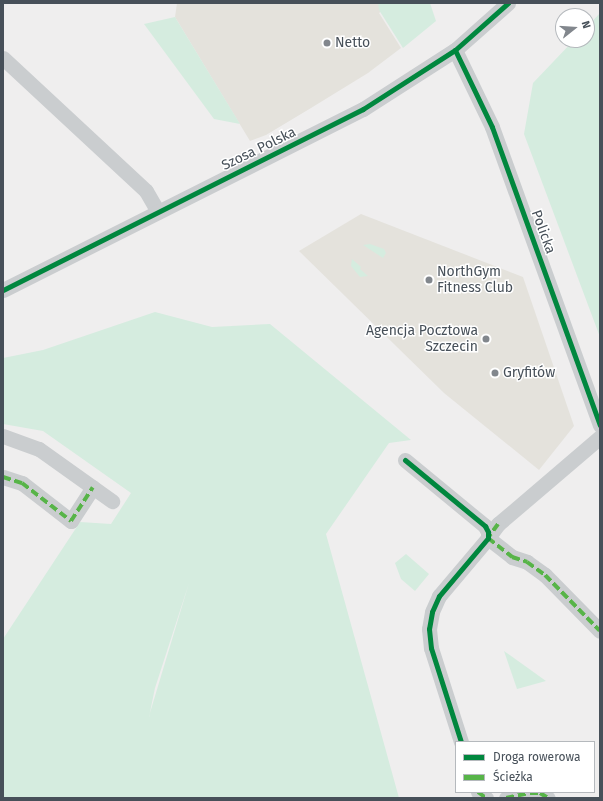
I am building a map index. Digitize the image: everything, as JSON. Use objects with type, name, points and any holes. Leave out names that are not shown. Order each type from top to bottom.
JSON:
[{"type":"street","name":"Szosa Polska","points":[[3,290],[349,117],[405,84],[455,50],[508,3]]},
{"type":"street","name":"Policka","points":[[455,50],[492,127],[600,425]]},
{"type":"street","points":[[3,58],[146,191],[158,212]]},
{"type":"street","points":[[3,436],[39,449],[112,501]]},
{"type":"street","points":[[461,741],[431,648],[429,629],[432,612],[440,596],[498,524],[600,437]]},
{"type":"street","points":[[405,460],[485,526],[488,538],[512,557],[527,562],[545,575],[600,630]]},
{"type":"street","points":[[3,477],[22,483],[71,520],[93,487]]},
{"type":"street","points":[[506,798],[530,793],[540,793],[548,798]]},
{"type":"shaded area","points":[[177,3],[393,3],[379,13],[401,48],[368,73],[266,135],[250,141],[175,17]]},
{"type":"shaded area","points":[[361,214],[523,277],[574,426],[539,470],[444,393],[299,251]]},
{"type":"green space","points":[[378,3],[430,3],[436,21],[403,48],[379,10]]},
{"type":"green space","points":[[600,13],[600,337],[524,134],[533,83],[566,48],[595,48],[595,18]]},
{"type":"green space","points":[[175,17],[240,124],[214,119],[144,24]]},
{"type":"green space","points":[[370,244],[384,249],[386,253],[383,258],[363,245]]},
{"type":"green space","points":[[352,259],[368,276],[360,277],[351,266]]},
{"type":"green space","points":[[155,312],[212,327],[270,324],[411,440],[389,443],[326,534],[399,798],[3,798],[3,639],[80,522],[111,524],[131,493],[43,431],[3,424],[3,358],[43,350]],"holes":[[[189,583],[150,714],[155,688]]]},
{"type":"green space","points":[[406,554],[429,574],[415,591],[401,579],[395,563]]},
{"type":"green space","points":[[504,651],[546,681],[517,689]]},
{"type":"marked path","points":[[3,477],[22,483],[71,521],[93,487]]},
{"type":"marked path","points":[[498,524],[488,538],[512,557],[527,562],[545,575],[600,631]]},
{"type":"marked path","points":[[479,793],[486,798]]},
{"type":"marked path","points":[[506,798],[530,793],[540,793],[548,798]]},
{"type":"cycle path","points":[[3,290],[363,109],[455,50],[508,3]]},
{"type":"cycle path","points":[[455,50],[492,127],[600,425]]},
{"type":"cycle path","points":[[405,460],[485,526],[488,532],[488,538],[439,596],[432,612],[429,629],[431,648],[461,741]]},
{"type":"place","name":"Netto","points":[[327,43]]},
{"type":"place","name":"NorthGym Fitness Club","points":[[429,280]]},
{"type":"place","name":"Agencja Pocztowa Szczecin","points":[[486,339]]},
{"type":"place","name":"Gryfitów","points":[[495,373]]}]
